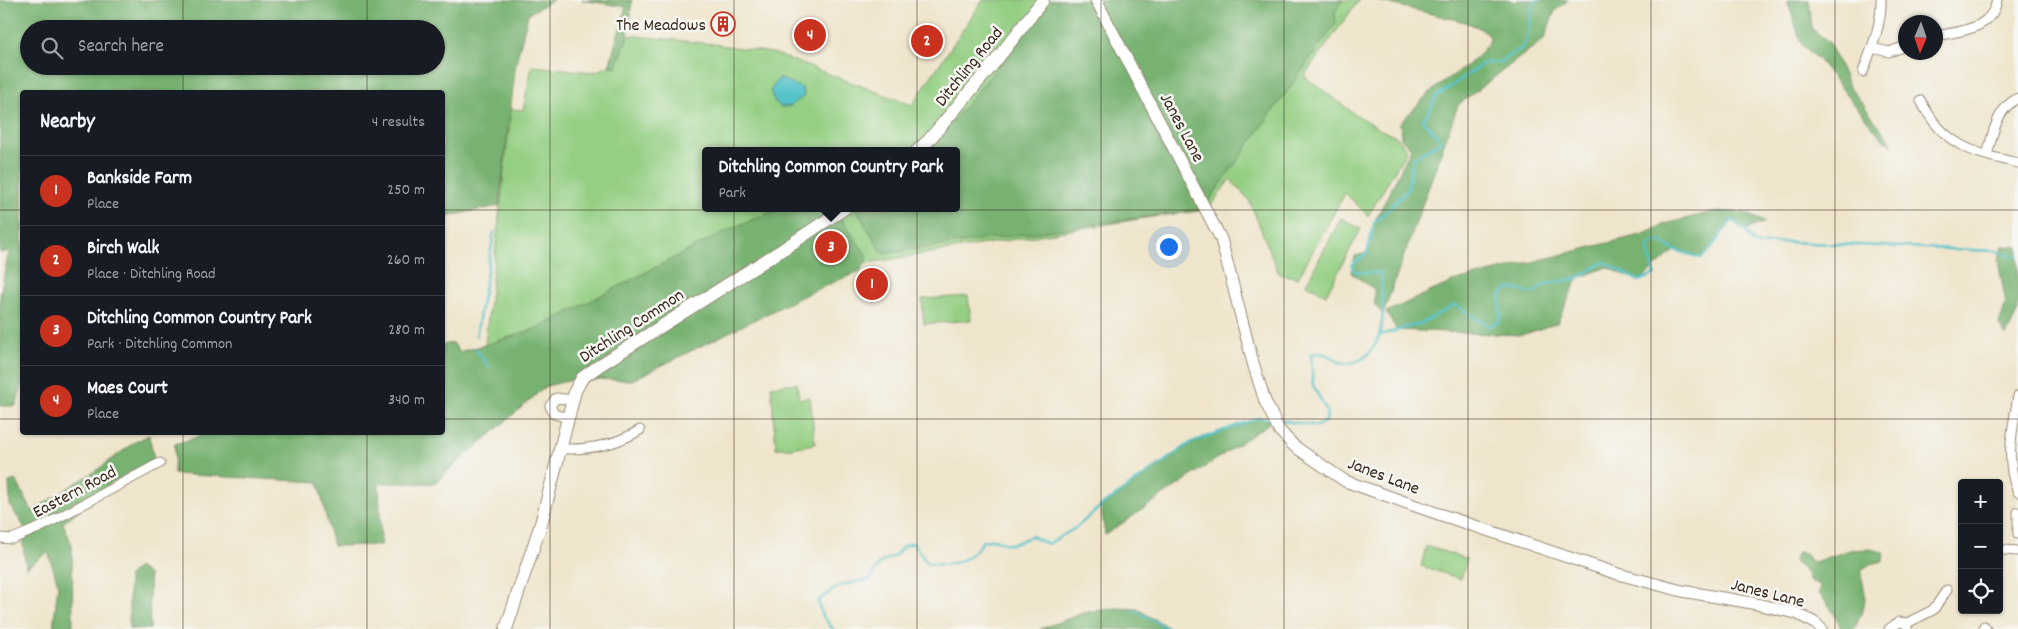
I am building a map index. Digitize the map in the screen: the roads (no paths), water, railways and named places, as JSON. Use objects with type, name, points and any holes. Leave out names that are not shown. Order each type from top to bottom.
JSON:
[{"type":"main road","name":"Ditchling Road","points":[[921,147],[994,64],[1043,0]]},
{"type":"main road","name":"Ditchling Common","points":[[506,629],[541,524],[562,449],[573,400],[582,378],[600,364],[839,212]]},
{"type":"street","name":"Janes Lane","points":[[1096,0],[1221,239],[1253,363],[1270,412],[1279,430],[1298,449],[1345,481],[1618,574],[1682,591],[1796,613],[1815,623],[1821,629]]},
{"type":"street","points":[[1862,72],[1872,48],[1881,11],[1881,0]]},
{"type":"street","points":[[1943,34],[1978,26],[1989,19],[1994,12],[1997,0]]},
{"type":"street","points":[[1872,48],[1889,52],[1898,49]]},
{"type":"street","points":[[1987,155],[2001,112],[2008,104],[2018,98]]},
{"type":"street","points":[[1921,101],[1931,121],[1960,146],[2018,163]]},
{"type":"street","points":[[2018,396],[2016,425],[2010,439],[2010,461],[2013,480],[2018,492]]},
{"type":"street","points":[[568,418],[554,414],[550,406],[556,398],[573,400]]},
{"type":"street","points":[[562,449],[586,449],[629,437],[640,430]]},
{"type":"street","points":[[629,437],[633,446]]},
{"type":"street","name":"Eastern Road","points":[[0,538],[12,539],[41,527],[160,463]]},
{"type":"street","points":[[2018,512],[2018,534]]},
{"type":"street","points":[[2004,550],[2018,551]]},
{"type":"street","points":[[1889,629],[1899,622],[1907,626],[1933,610],[1947,590]]},
{"type":"water","points":[[779,78],[802,88],[804,96],[791,106],[781,107],[775,102],[770,91]]},
{"type":"waterway","points":[[1278,420],[1317,426],[1326,421],[1327,412],[1313,385],[1311,354],[1326,354],[1343,363],[1349,363],[1365,357],[1373,349],[1381,329],[1383,306],[1381,273],[1355,272],[1352,265],[1367,253],[1374,223],[1407,191],[1413,159],[1440,142],[1434,132],[1422,120],[1427,115],[1436,97],[1484,63],[1501,62],[1520,49],[1524,45],[1528,34],[1533,4],[1538,0]]},
{"type":"waterway","points":[[1380,335],[1422,323],[1455,305],[1489,326],[1500,321],[1501,294],[1509,288],[1534,293],[1545,284],[1578,278],[1604,262],[1639,281],[1655,274],[1647,246],[1658,240],[1675,250],[1701,258],[1708,252],[1732,220],[1745,230],[1755,244],[1788,242],[1995,251],[2018,257]]},
{"type":"waterway","points":[[476,336],[494,232]]},
{"type":"waterway","points":[[476,349],[489,367]]},
{"type":"waterway","points":[[833,629],[822,615],[818,601],[831,591],[842,586],[853,582],[869,580],[880,563],[894,556],[904,546],[913,543],[927,563],[944,564],[966,558],[983,541],[995,539],[1013,544],[1031,536],[1048,544],[1077,527],[1101,506],[1192,442],[1258,418],[1270,419]]},
{"type":"waterway","points":[[1133,611],[1169,629]]},
{"type":"place","name":"The Meadows","points":[[723,24]]},
{"type":"place","name":"Maes Court","points":[[810,35]]},
{"type":"place","name":"Birch Walk","points":[[927,41]]},
{"type":"place","name":"Ditchling Common Country Park","points":[[831,247]]},
{"type":"place","name":"Bankside Farm","points":[[872,284]]}]
